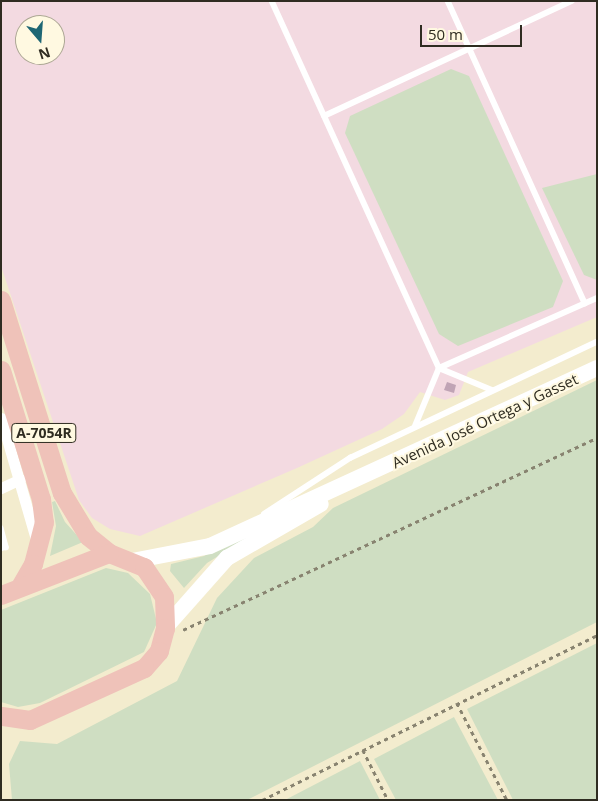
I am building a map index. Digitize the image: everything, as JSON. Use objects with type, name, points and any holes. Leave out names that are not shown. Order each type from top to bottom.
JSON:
[{"type":"main road","name":"A-7054R","points":[[1,300],[62,493],[88,536],[109,552]]},
{"type":"main road","name":"Avenida José Ortega y Gasset","points":[[132,561],[210,546],[373,474],[597,368]]},
{"type":"main road","name":"A-7054R","points":[[1,370],[41,499],[44,522],[21,585]]},
{"type":"main road","name":"Avenida José Ortega y Gasset","points":[[172,634],[228,558],[373,474]]},
{"type":"main road","points":[[1,595],[21,585],[109,552],[144,567],[164,597],[172,634],[144,668],[30,720],[1,716]]},
{"type":"street","points":[[1,418],[37,545]]},
{"type":"street","points":[[1,488],[20,480]]},
{"type":"street","points":[[1,724],[30,720]]},
{"type":"lane","points":[[272,1],[439,368],[492,390]]},
{"type":"lane","points":[[448,1],[585,303]]},
{"type":"lane","points":[[324,116],[572,1]]},
{"type":"lane","points":[[415,426],[439,368],[597,298]]},
{"type":"lane","points":[[247,529],[282,499],[415,426],[597,342]]},
{"type":"lane","points":[[1,528],[6,547],[1,549]]},
{"type":"path","points":[[172,634],[597,438]]},
{"type":"path","points":[[262,800],[597,635]]},
{"type":"path","points":[[457,703],[507,800]]},
{"type":"path","points":[[363,750],[388,800]]},
{"type":"shaded area","points":[[1,1],[597,1],[597,317],[468,372],[459,395],[445,400],[420,392],[404,414],[382,429],[140,536],[110,529],[92,518],[79,500],[1,266]]},
{"type":"green space","points":[[451,69],[469,76],[563,281],[553,307],[458,346],[439,334],[345,133],[350,116]]},
{"type":"green space","points":[[597,174],[597,280],[584,275],[542,188]]},
{"type":"green space","points":[[597,380],[597,622],[247,800],[12,800],[9,764],[20,741],[57,744],[177,681],[217,598],[254,558],[313,527],[333,508]]},
{"type":"green space","points":[[55,501],[65,522],[83,542],[50,556],[56,526],[52,502]]},
{"type":"green space","points":[[284,516],[207,563],[184,588],[170,571],[171,564],[204,556]]},
{"type":"green space","points":[[106,568],[128,573],[150,594],[157,623],[144,652],[40,703],[18,707],[1,702],[1,610]]},
{"type":"green space","points":[[597,643],[597,800],[513,800],[467,709]]},
{"type":"green space","points":[[454,717],[498,800],[396,800],[374,759]]},
{"type":"green space","points":[[360,761],[380,800],[285,800]]},
{"type":"building","points":[[447,382],[456,385],[454,393],[444,390]]}]
